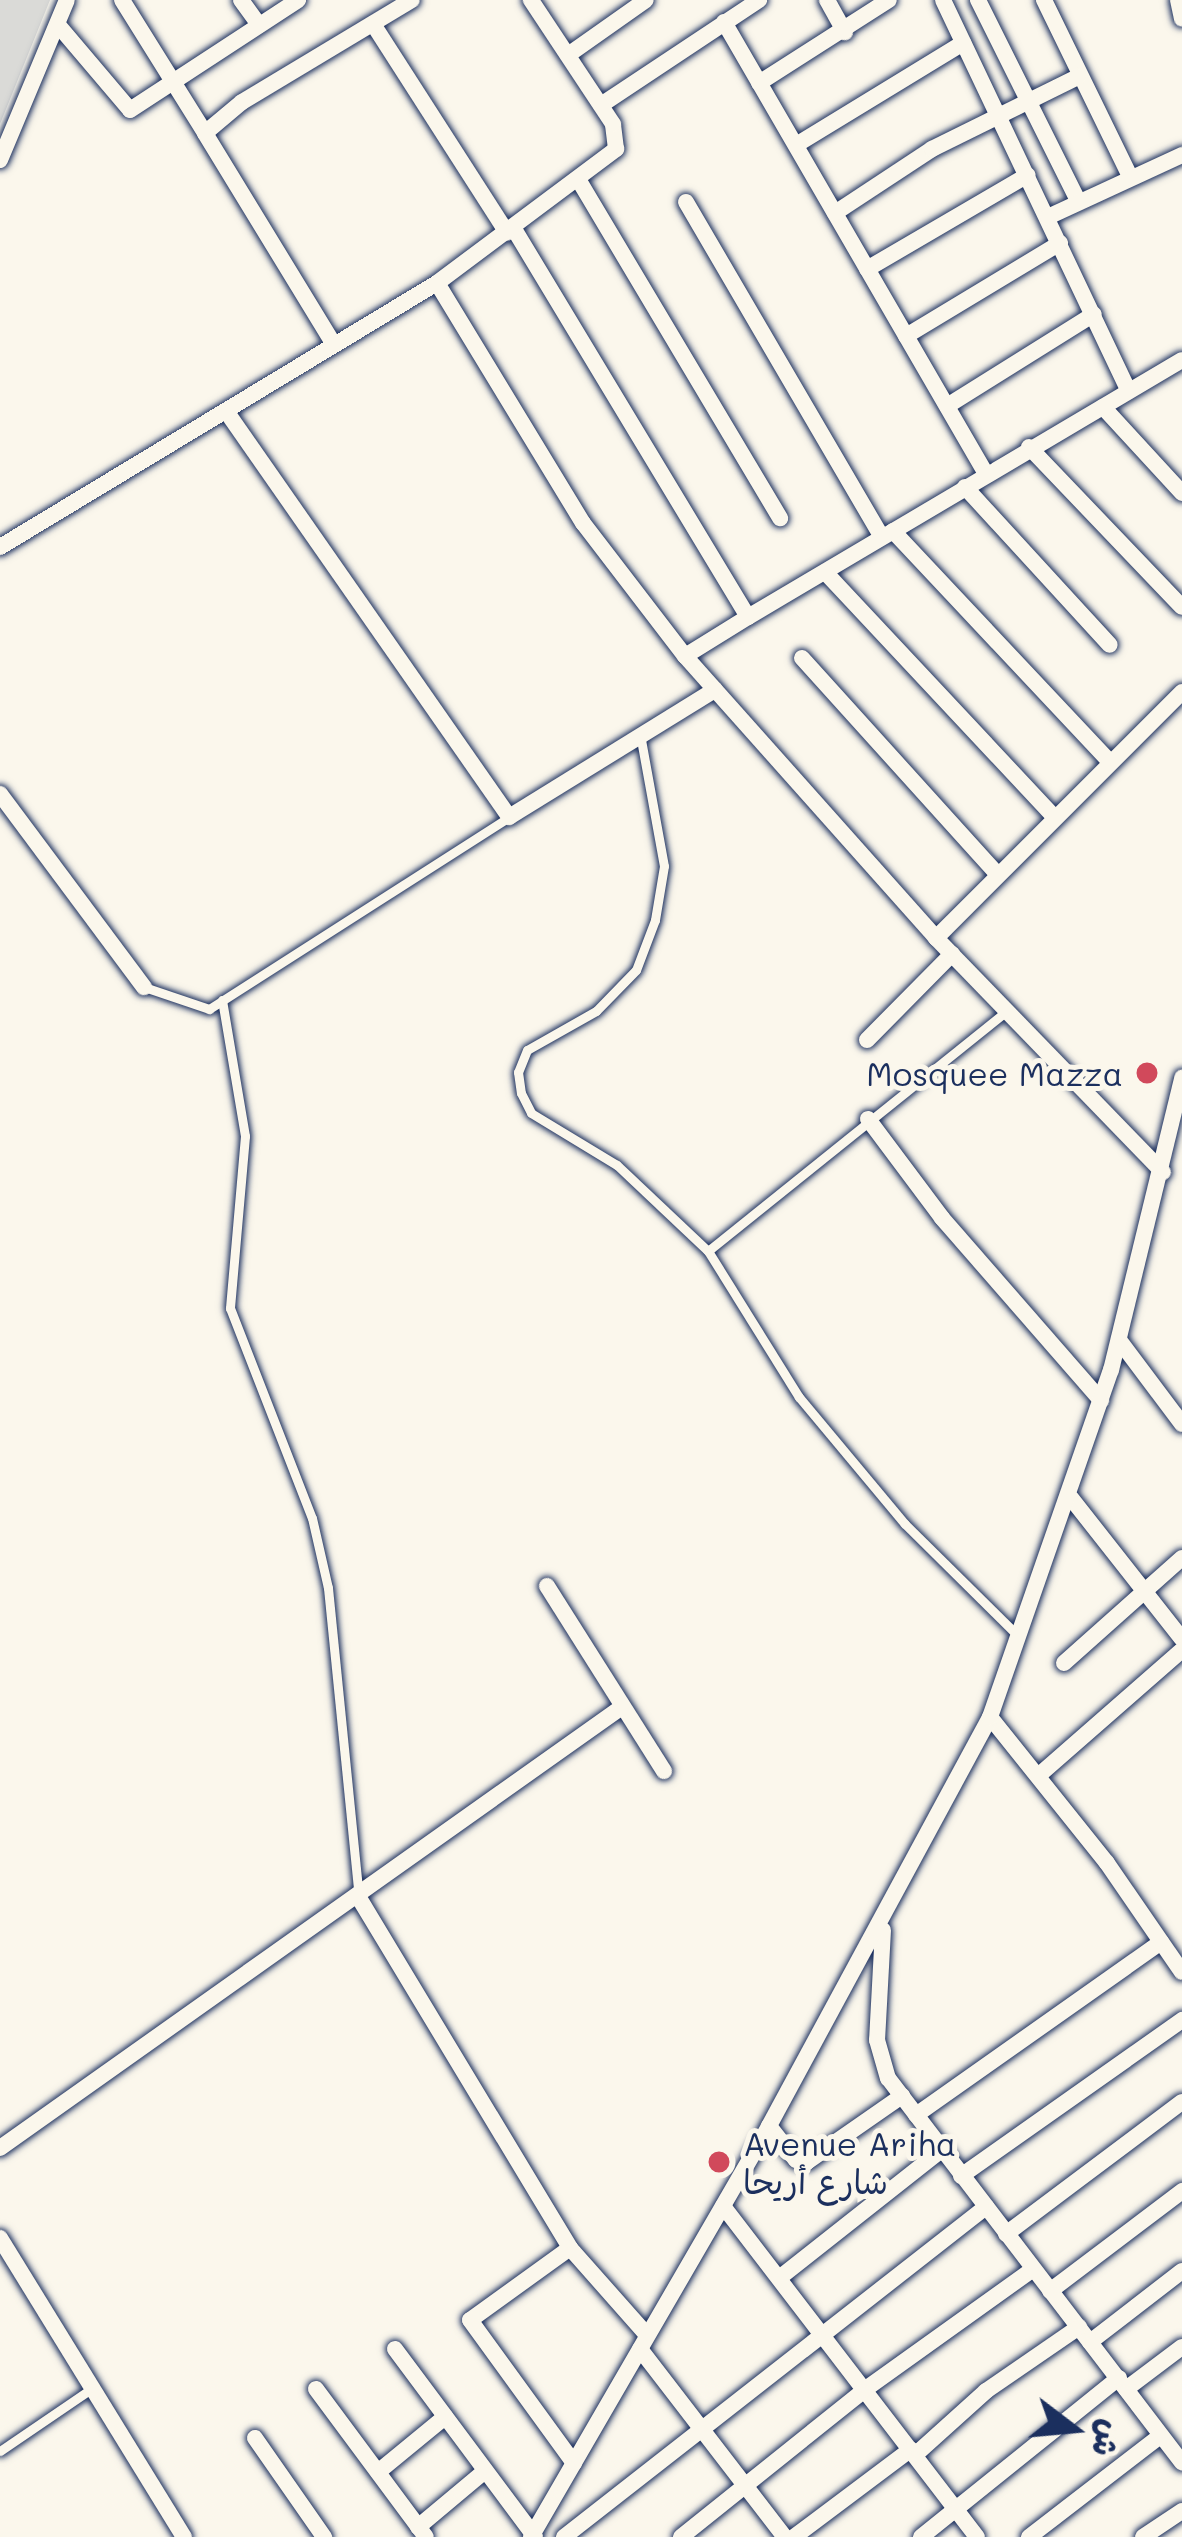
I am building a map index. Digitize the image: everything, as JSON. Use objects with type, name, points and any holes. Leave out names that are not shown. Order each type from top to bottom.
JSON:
[{"type":"street","points":[[0,160],[67,0]]},
{"type":"street","points":[[122,0],[333,343]]},
{"type":"street","points":[[241,0],[259,25]]},
{"type":"street","points":[[58,25],[123,109],[174,82],[298,0]]},
{"type":"street","points":[[206,134],[242,102],[412,0]]},
{"type":"street","points":[[0,547],[437,283],[619,144],[601,105],[531,0]]},
{"type":"street","points":[[568,55],[646,0]]},
{"type":"street","points":[[601,105],[759,0]]},
{"type":"street","points":[[827,0],[844,32]]},
{"type":"street","points":[[759,82],[889,0]]},
{"type":"street","points":[[943,0],[1130,391]]},
{"type":"street","points":[[977,0],[1078,201]]},
{"type":"street","points":[[1044,0],[1130,176]]},
{"type":"street","points":[[1178,0],[1182,19]]},
{"type":"street","points":[[724,22],[986,474]]},
{"type":"street","points":[[374,24],[510,231],[748,617]]},
{"type":"street","points":[[796,146],[963,43]]},
{"type":"street","points":[[835,213],[1027,100],[1078,77]]},
{"type":"street","points":[[867,269],[1053,152]]},
{"type":"street","points":[[1048,217],[1182,155]]},
{"type":"street","points":[[578,179],[780,518]]},
{"type":"street","points":[[686,202],[888,534],[1110,762]]},
{"type":"street","points":[[906,336],[1060,243]]},
{"type":"street","points":[[437,283],[583,524],[686,656],[936,938],[1163,1172]]},
{"type":"street","points":[[947,406],[1094,314]]},
{"type":"street","points":[[686,656],[1029,446],[1182,360]]},
{"type":"street","points":[[1103,406],[1182,493]]},
{"type":"street","points":[[226,411],[509,817],[715,690]]},
{"type":"street","points":[[1029,446],[1182,607]]},
{"type":"street","points":[[964,487],[1110,645]]},
{"type":"street","points":[[825,572],[1054,817]]},
{"type":"street","points":[[802,658],[996,873]]},
{"type":"street","points":[[936,938],[1182,692]]},
{"type":"street","points":[[0,794],[145,987]]},
{"type":"street","points":[[867,1040],[952,954]]},
{"type":"street","points":[[394,2349],[533,2536],[770,2126],[990,1717],[1022,1640],[1101,1400],[1177,1121],[1182,1078]]},
{"type":"street","points":[[868,1119],[942,1218],[1101,1400]]},
{"type":"street","points":[[1119,1340],[1182,1424]]},
{"type":"street","points":[[1071,1498],[1182,1639]]},
{"type":"street","points":[[1064,1663],[1182,1558]]},
{"type":"street","points":[[547,1586],[664,1771]]},
{"type":"street","points":[[1038,1776],[1182,1650]]},
{"type":"street","points":[[0,2148],[359,1898],[622,1707]]},
{"type":"street","points":[[990,1717],[1182,1972]]},
{"type":"street","points":[[359,1898],[570,2248],[644,2342],[706,2434],[789,2537],[913,2452],[986,2391],[1085,2335],[1182,2271]]},
{"type":"street","points":[[883,1923],[877,2040],[902,2096],[1122,2384],[1170,2439],[1182,2463]]},
{"type":"street","points":[[916,2115],[1160,1942]]},
{"type":"street","points":[[961,2176],[1182,2020]]},
{"type":"street","points":[[770,2126],[796,2160],[807,2162],[902,2096]]},
{"type":"street","points":[[1006,2234],[1182,2102]]},
{"type":"street","points":[[783,2275],[941,2150]]},
{"type":"street","points":[[1050,2290],[1182,2191]]},
{"type":"street","points":[[723,2206],[783,2275],[977,2537]]},
{"type":"street","points":[[564,2537],[706,2434],[825,2332],[986,2207]]},
{"type":"street","points":[[0,2238],[96,2386],[184,2537]]},
{"type":"street","points":[[570,2248],[470,2320],[574,2463]]},
{"type":"street","points":[[681,2537],[867,2388],[1033,2269]]},
{"type":"street","points":[[921,2537],[1122,2384],[1182,2348]]},
{"type":"street","points":[[316,2389],[422,2532],[485,2470]]},
{"type":"street","points":[[378,2472],[445,2417]]},
{"type":"street","points":[[255,2438],[324,2537]]},
{"type":"street","points":[[1029,2537],[1170,2439]]},
{"type":"street","points":[[1143,2537],[1182,2511]]},
{"type":"lane","points":[[640,734],[664,866],[655,920],[636,970],[596,1011],[527,1050],[518,1072],[531,1113],[617,1165],[708,1251],[799,1397],[905,1523],[1022,1640]]},
{"type":"lane","points":[[145,987],[204,1009],[509,817]]},
{"type":"lane","points":[[222,1000],[245,1136],[230,1308],[312,1518],[328,1588],[359,1898]]},
{"type":"lane","points":[[708,1251],[1007,1011]]},
{"type":"lane","points":[[0,2451],[96,2386]]},
{"type":"shaded area","points":[[0,0],[50,0],[0,124]]},
{"type":"place","name":"Mosquee Mazza","points":[[1147,1073]]},
{"type":"place","name":"Avenue Ariha شارع أريحا","points":[[719,2162]]}]
